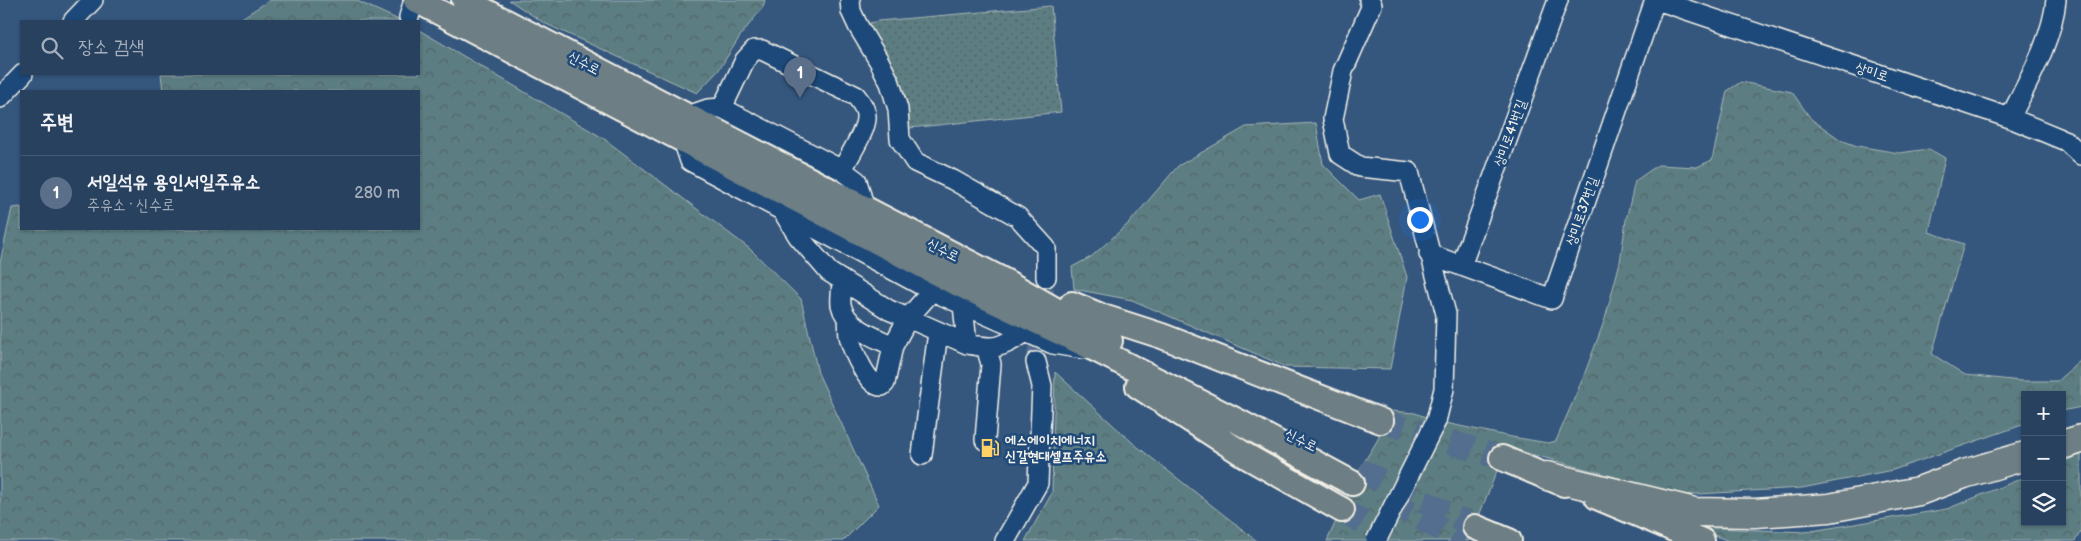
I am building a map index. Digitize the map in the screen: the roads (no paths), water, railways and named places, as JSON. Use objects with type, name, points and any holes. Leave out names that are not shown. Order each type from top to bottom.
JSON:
[{"type":"highway","points":[[2066,444],[2081,439]]},
{"type":"highway","points":[[1547,476],[1696,512],[1755,513],[1829,508],[1919,491],[1964,474],[2021,457]]},
{"type":"main road","points":[[464,0],[523,43]]},
{"type":"main road","points":[[413,6],[523,43]]},
{"type":"main road","name":"신수로","points":[[523,43],[684,128],[954,282],[1241,423],[1356,476],[1006,282],[865,209],[684,128]]},
{"type":"main road","points":[[1006,282],[1042,290],[1103,317],[1162,336],[1381,421]]},
{"type":"main road","points":[[1105,355],[1132,383],[1248,457],[1342,510]]},
{"type":"main road","points":[[1502,458],[1702,541]]},
{"type":"main road","points":[[1475,527],[1509,541]]},
{"type":"street","points":[[74,20],[93,0]]},
{"type":"street","points":[[850,0],[851,11],[858,26],[890,83],[898,109],[900,139],[915,162],[953,180],[1018,217],[1046,248],[1046,277]]},
{"type":"street","points":[[1369,0],[1372,5],[1343,71],[1333,119],[1340,154],[1360,167],[1409,172],[1446,314],[1444,389],[1436,422],[1376,541]]},
{"type":"street","name":"상미로41번길","points":[[1461,266],[1558,0]]},
{"type":"street","name":"상미로37번길","points":[[1429,254],[1552,299],[1656,0]]},
{"type":"street","name":"상미로","points":[[1656,0],[2010,118],[2066,141],[2081,155]]},
{"type":"street","points":[[2010,118],[2037,64],[2056,0]]},
{"type":"street","points":[[722,108],[745,60],[754,50],[762,50],[856,96],[864,106],[866,118],[859,137],[842,170]]},
{"type":"street","points":[[0,98],[22,75]]},
{"type":"street","points":[[865,209],[857,181],[842,170],[722,108],[708,109],[684,128],[690,161],[782,211],[932,291],[963,305],[1052,344],[1105,355]]},
{"type":"street","points":[[782,211],[798,236],[829,272],[889,310],[967,344],[986,347],[1004,346],[1026,332]]},
{"type":"street","points":[[842,280],[841,305],[848,320],[850,337],[868,379],[878,386],[885,383],[893,346],[908,318],[932,291]]},
{"type":"street","points":[[963,305],[967,344]]},
{"type":"street","points":[[848,320],[893,346]]},
{"type":"street","points":[[922,455],[938,332]]},
{"type":"street","points":[[985,440],[991,364],[986,347]]},
{"type":"street","points":[[1005,541],[1038,482],[1042,386],[1036,362]]},
{"type":"tunnel","points":[[1036,362],[1046,277]]},
{"type":"tunnel","points":[[1381,421],[1502,458]]},
{"type":"tunnel","points":[[1359,470],[1475,527]]},
{"type":"tunnel","points":[[1389,502],[1464,541]]},
{"type":"tunnel","points":[[1342,510],[1365,523],[1387,541]]},
{"type":"place","name":"서일석유 용인서일주유소","points":[[800,98]]},
{"type":"place","name":"에스에이치에너지 신갈현대셀프주유소","points":[[990,448]]}]
